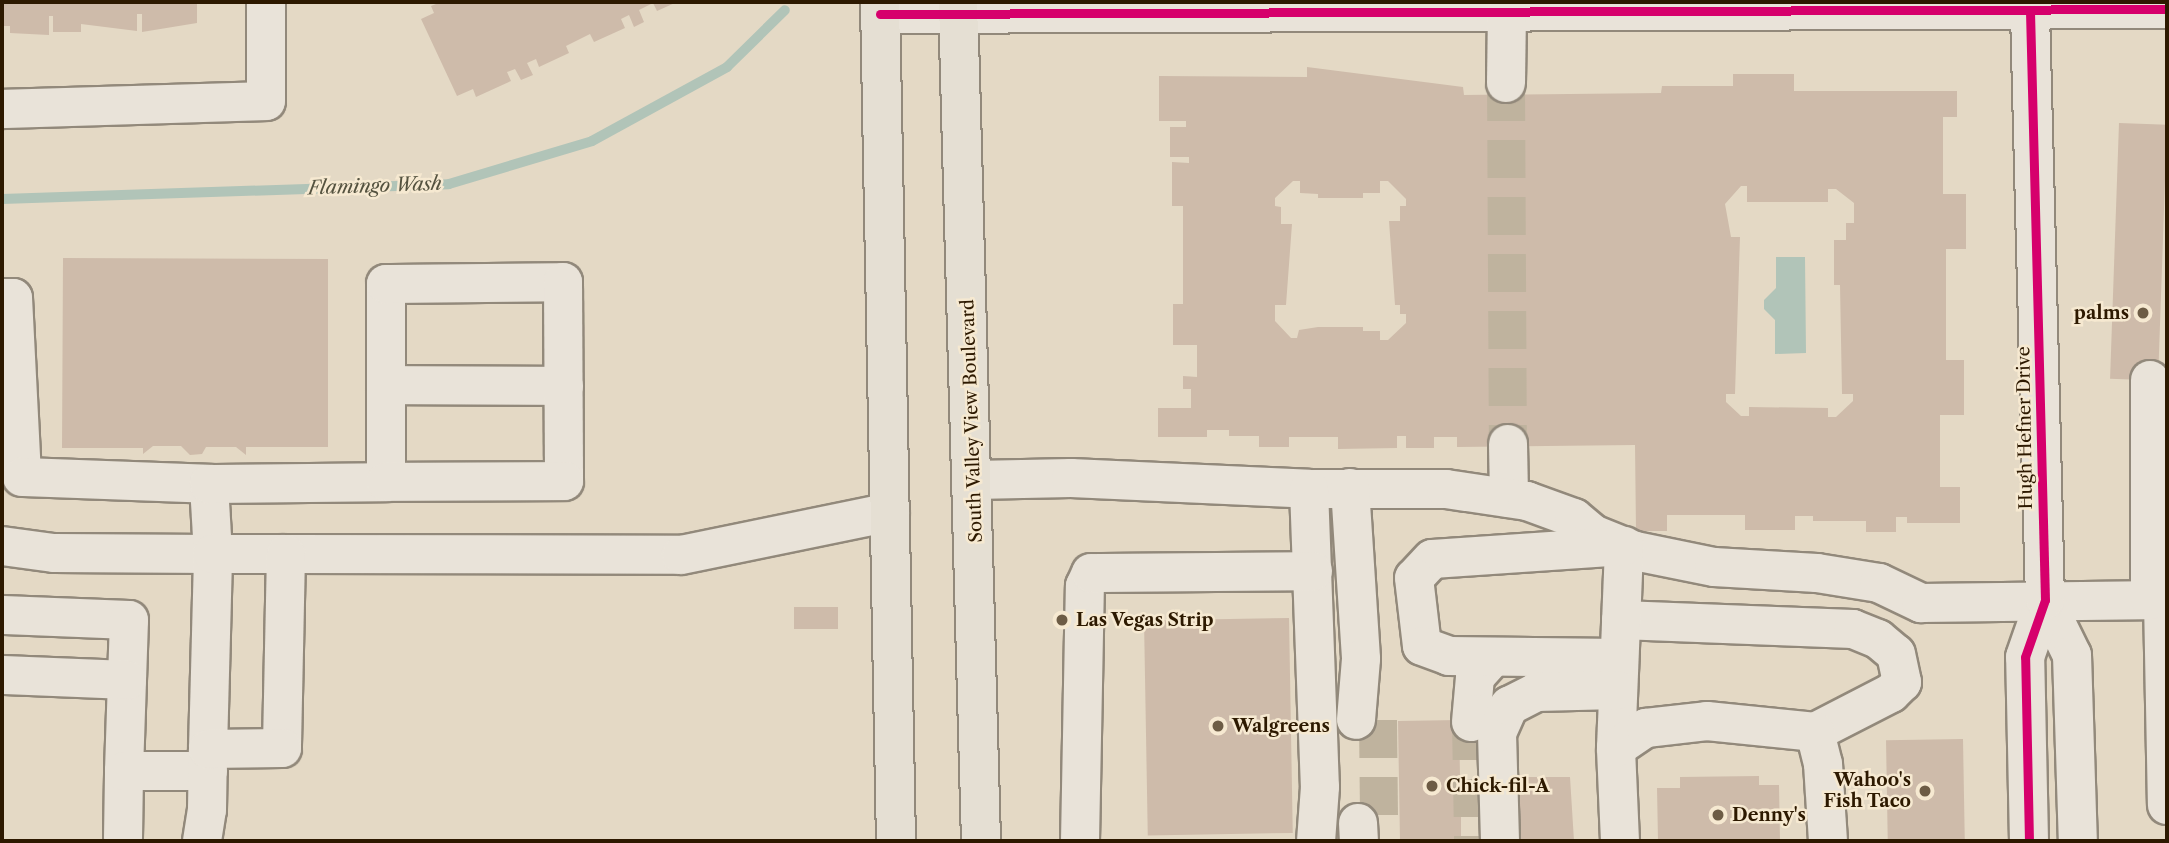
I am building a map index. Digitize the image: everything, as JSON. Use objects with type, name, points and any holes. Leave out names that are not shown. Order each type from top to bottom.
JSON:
[{"type":"main road","name":"South Valley View Boulevard","points":[[958,7],[974,480],[981,841]]},
{"type":"main road","points":[[880,8],[895,841]]},
{"type":"street","points":[[2,109],[266,102],[265,2]]},
{"type":"street","points":[[880,8],[1507,13],[1785,7],[2030,11],[2167,9]]},
{"type":"street","name":"Hugh Hefner Drive","points":[[2029,841],[2025,657],[2045,600],[2030,11]]},
{"type":"street","points":[[1506,83],[1507,13]]},
{"type":"street","points":[[2,298],[13,298],[10,397],[12,473],[209,484],[564,481],[563,282],[386,284],[386,482]]},
{"type":"street","points":[[2150,380],[2150,600]]},
{"type":"street","points":[[386,385],[564,386]]},
{"type":"street","points":[[1508,444],[1509,498]]},
{"type":"street","points":[[974,480],[1071,478],[1309,489],[1446,489],[1509,498],[1574,518],[1594,534],[1624,546],[1714,567],[1817,573],[1879,583],[1920,604],[2163,600],[2167,805]]},
{"type":"street","points":[[202,841],[208,760],[213,554],[209,484]]},
{"type":"street","points":[[1350,488],[1367,720]]},
{"type":"street","points":[[1309,489],[1320,787],[1316,841]]},
{"type":"street","points":[[2,545],[54,553],[681,555],[890,512]]},
{"type":"street","points":[[1620,841],[1616,748],[1624,546]]},
{"type":"street","points":[[1619,674],[1493,657],[1449,656],[1422,646],[1414,578],[1433,559],[1624,546]]},
{"type":"street","points":[[124,771],[282,748],[286,554]]},
{"type":"street","points":[[1080,841],[1085,586],[1091,573],[1313,570]]},
{"type":"street","name":"Hugh Hefner Drive","points":[[2045,600],[2071,655],[2078,841]]},
{"type":"street","points":[[2,615],[129,620],[123,838]]},
{"type":"street","points":[[1616,748],[1646,728],[1707,722],[1815,732],[1891,693],[1902,682],[1896,654],[1878,639],[1853,629],[1621,620]]},
{"type":"street","points":[[1471,722],[1475,677],[1493,657]]},
{"type":"street","points":[[1500,841],[1497,733],[1509,706],[1536,692],[1619,674]]},
{"type":"street","points":[[2,675],[127,680]]},
{"type":"street","points":[[1815,732],[1823,764],[1828,841]]},
{"type":"shaded area","points":[[1776,257],[1805,257],[1806,353],[1775,354],[1775,320],[1764,309],[1764,300],[1776,288]]},
{"type":"building","points":[[2,2],[197,2],[197,23],[142,32],[142,14],[137,14],[137,31],[81,24],[81,32],[53,32],[53,16],[49,16],[49,35],[10,33],[10,26],[2,26]]},
{"type":"building","points":[[441,2],[677,2],[657,11],[653,3],[639,10],[644,22],[634,27],[629,15],[621,19],[625,28],[594,42],[590,34],[566,46],[569,53],[539,67],[536,59],[527,63],[533,75],[521,80],[515,69],[507,72],[511,81],[476,97],[473,89],[457,96],[421,19],[434,13],[431,6]]},
{"type":"building","points":[[1307,67],[1463,87],[1464,95],[1661,93],[1662,86],[1733,86],[1733,74],[1794,74],[1794,91],[1957,91],[1957,117],[1943,117],[1943,194],[1966,194],[1966,249],[1946,249],[1946,360],[1964,360],[1964,415],[1940,415],[1940,487],[1960,487],[1960,523],[1907,523],[1907,517],[1896,517],[1896,532],[1866,532],[1866,521],[1813,521],[1813,516],[1795,516],[1795,530],[1745,530],[1745,515],[1667,515],[1667,531],[1636,531],[1635,445],[1457,447],[1457,437],[1434,437],[1434,448],[1406,448],[1406,436],[1397,436],[1397,448],[1338,449],[1338,437],[1289,437],[1289,447],[1259,447],[1259,436],[1229,436],[1229,430],[1207,430],[1207,437],[1158,437],[1158,408],[1191,408],[1191,389],[1183,389],[1183,376],[1197,377],[1197,345],[1173,345],[1173,304],[1183,304],[1183,206],[1172,206],[1172,162],[1189,163],[1189,157],[1170,157],[1170,127],[1186,127],[1186,121],[1159,121],[1159,76],[1307,77]],"holes":[[[1293,181],[1300,181],[1300,193],[1318,194],[1318,198],[1363,198],[1363,193],[1380,193],[1380,181],[1388,181],[1406,199],[1406,206],[1400,206],[1400,221],[1389,221],[1395,305],[1400,305],[1400,314],[1406,314],[1406,323],[1388,340],[1380,340],[1380,331],[1363,331],[1363,327],[1318,327],[1299,330],[1297,338],[1291,338],[1275,321],[1275,305],[1286,305],[1292,224],[1281,224],[1281,207],[1275,206],[1275,198]],[[1741,186],[1747,186],[1747,202],[1828,202],[1828,189],[1836,189],[1854,203],[1854,223],[1846,223],[1846,240],[1834,240],[1834,285],[1840,285],[1842,394],[1853,394],[1853,401],[1836,417],[1828,417],[1828,408],[1749,407],[1749,416],[1741,416],[1726,402],[1726,394],[1735,394],[1740,237],[1731,237],[1725,204]]]},
{"type":"building","name":"palms","points":[[2119,123],[2167,125],[2158,381],[2110,379]]},
{"type":"building","points":[[63,258],[328,259],[328,447],[246,447],[246,455],[236,447],[206,447],[202,454],[190,455],[181,446],[153,446],[143,454],[143,448],[62,448]]},
{"type":"building","points":[[794,607],[838,607],[838,629],[794,629]]},
{"type":"building","name":"Walgreens","points":[[1289,618],[1293,833],[1148,835],[1144,621]]},
{"type":"building","name":"Chick-fil-A","points":[[1459,720],[1460,776],[1466,776],[1466,797],[1461,797],[1461,841],[1400,841],[1398,721]]},
{"type":"building","name":"Wahoo's Fish Taco","points":[[1963,739],[1965,841],[1888,841],[1886,740]]},
{"type":"building","name":"Denny's","points":[[1759,776],[1759,785],[1779,785],[1780,841],[1658,841],[1657,788],[1680,788],[1680,777]]},
{"type":"building","points":[[1520,777],[1570,777],[1574,841],[1514,839],[1514,822],[1520,822]]},
{"type":"waterway","name":"Flamingo Wash","points":[[2,199],[449,184],[592,141],[727,67],[785,10]]},
{"type":"tunnel","points":[[1506,83],[1508,444]]},
{"type":"tunnel","points":[[1378,720],[1379,823]]},
{"type":"tunnel","points":[[1471,722],[1473,841]]},
{"type":"cycle path","points":[[880,14],[2167,9]]},
{"type":"cycle path","points":[[2029,841],[2025,657],[2045,600],[2030,11]]},
{"type":"place","name":"palms","points":[[2143,313]]},
{"type":"place","name":"Las Vegas Strip","points":[[1062,620]]},
{"type":"place","name":"Walgreens","points":[[1218,726]]},
{"type":"place","name":"Chick-fil-A","points":[[1432,786]]},
{"type":"place","name":"Wahoo's Fish Taco","points":[[1925,791]]},
{"type":"place","name":"Denny's","points":[[1718,815]]}]
